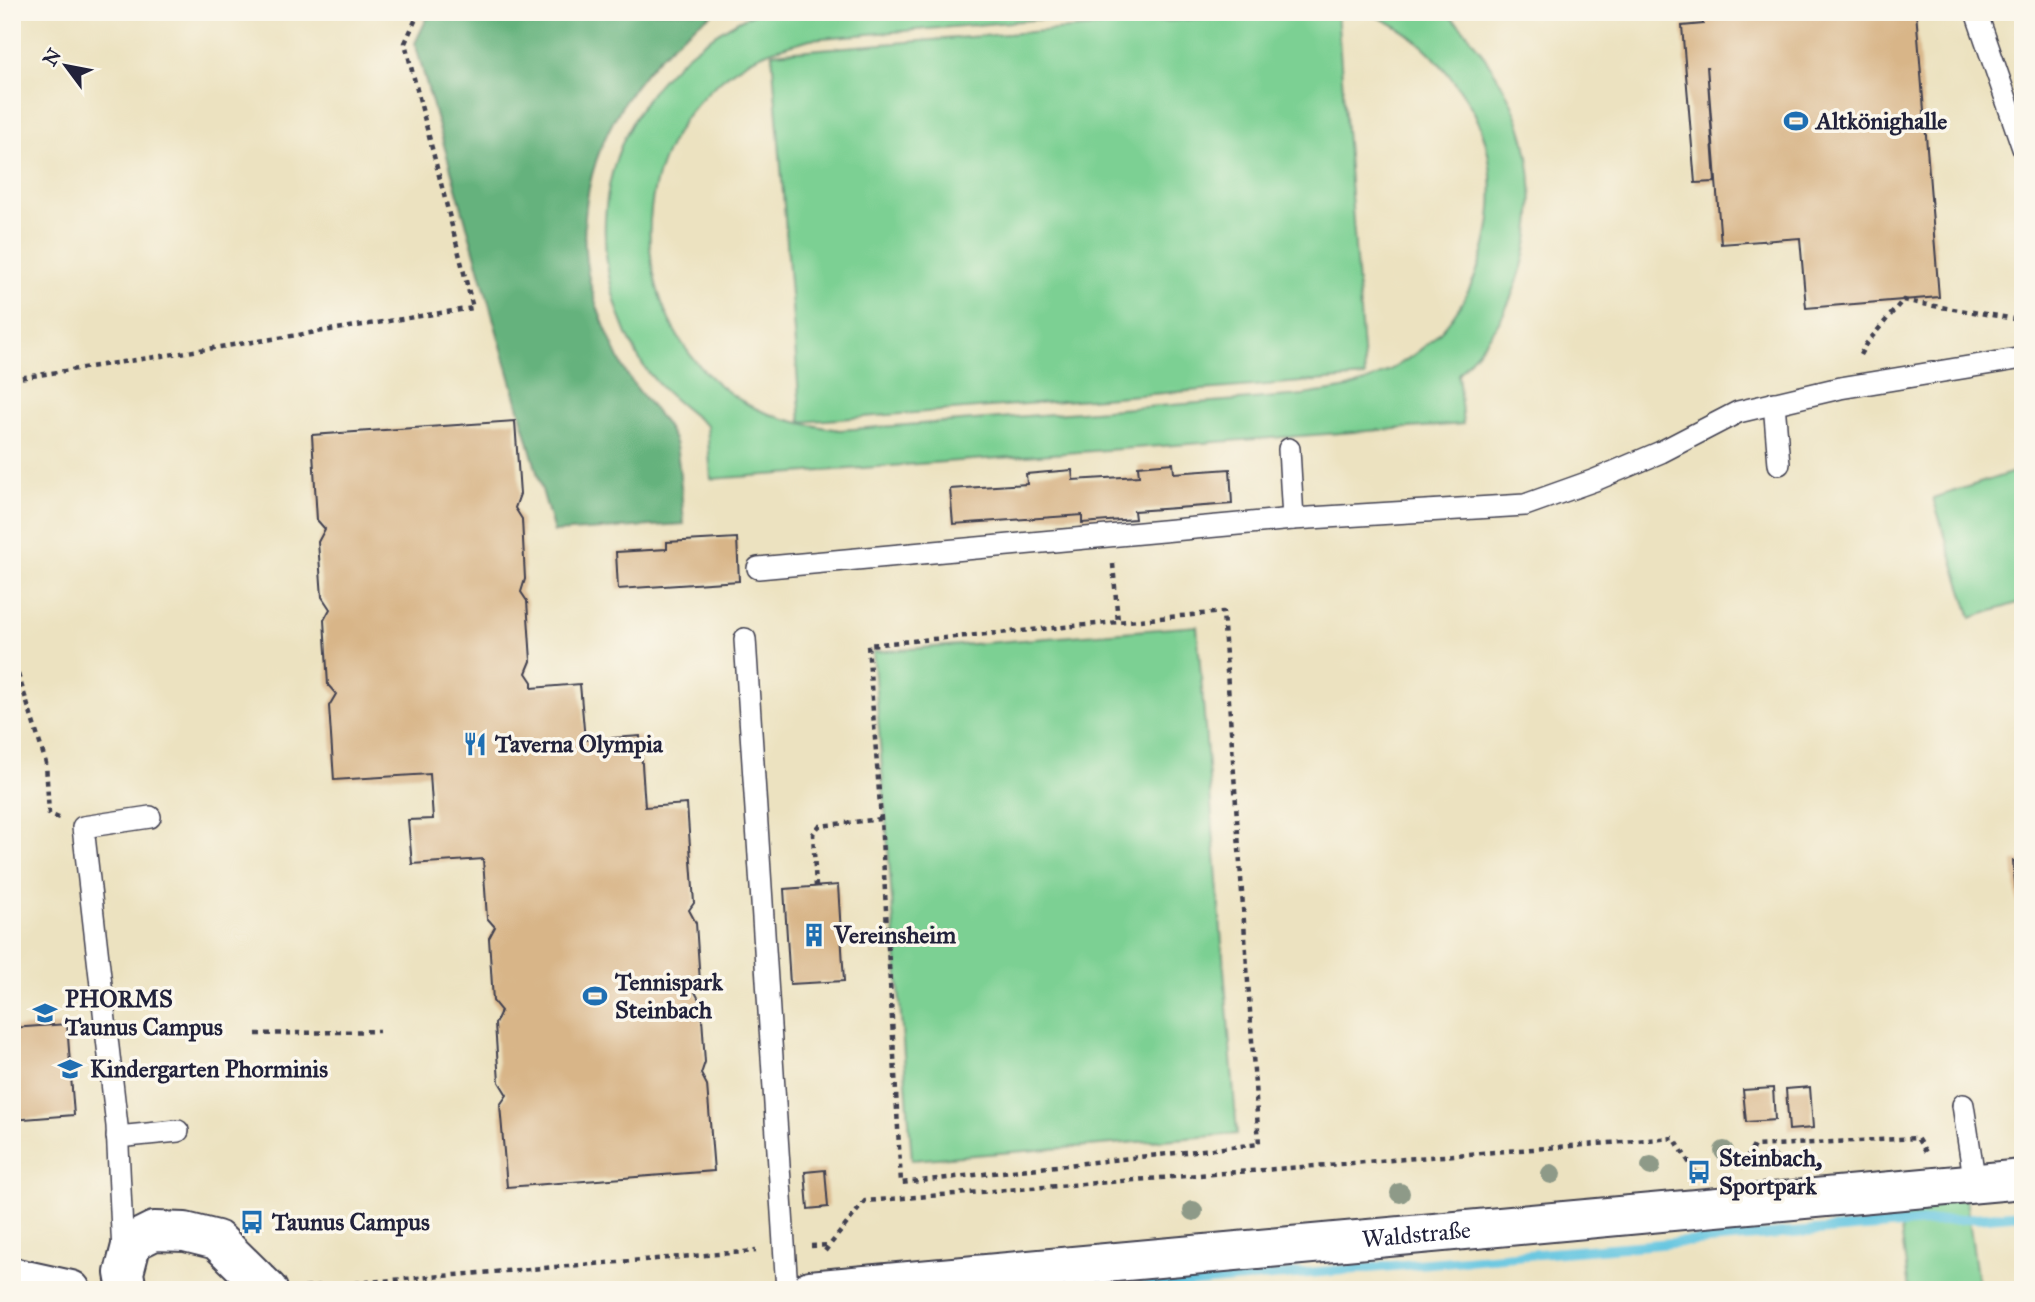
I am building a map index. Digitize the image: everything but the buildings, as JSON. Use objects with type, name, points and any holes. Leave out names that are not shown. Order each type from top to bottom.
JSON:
[{"type":"street","name":"Waldstraße","points":[[810,1290],[2023,1179]]},
{"type":"street","points":[[125,1281],[132,1242],[154,1231],[185,1232],[217,1240],[267,1290]]},
{"type":"street","points":[[12,1278],[71,1290]]},
{"type":"lane","points":[[1976,12],[2023,148]]},
{"type":"lane","points":[[758,568],[1293,519],[1525,505],[1595,480],[1661,452],[1738,412],[1840,388],[2023,358]]},
{"type":"lane","points":[[1774,404],[1779,464]]},
{"type":"lane","points":[[1289,449],[1293,519]]},
{"type":"lane","points":[[745,639],[787,1290]]},
{"type":"lane","points":[[125,1281],[117,1136],[83,827],[150,817]]},
{"type":"lane","points":[[1963,1105],[1975,1184]]},
{"type":"lane","points":[[117,1136],[178,1131]]},
{"type":"path","points":[[12,379],[473,308],[405,43],[419,12]]},
{"type":"path","points":[[1840,388],[1866,344],[1903,300],[1953,311],[1985,312],[2023,321]]},
{"type":"path","points":[[1111,536],[1118,622]]},
{"type":"path","points":[[1223,612],[1259,1144],[901,1183],[881,819],[868,645],[1118,622],[1223,612]]},
{"type":"path","points":[[12,655],[46,764],[49,814],[83,827]]},
{"type":"path","points":[[816,887],[813,834],[819,826],[881,819]]},
{"type":"path","points":[[256,1034],[379,1031]]},
{"type":"path","points":[[823,1254],[865,1201],[1674,1138],[1697,1175]]},
{"type":"path","points":[[1739,1172],[1754,1146],[1917,1138],[1929,1157]]},
{"type":"path","points":[[267,1290],[831,1244]]},
{"type":"green space","points":[[1422,10],[1446,14],[1473,40],[1506,91],[1519,123],[1528,157],[1532,190],[1524,258],[1513,292],[1494,331],[1458,374],[1463,424],[711,479],[707,426],[651,376],[637,355],[619,314],[608,271],[605,229],[609,188],[620,148],[639,111],[665,76],[713,36],[759,12],[1127,12],[810,39],[770,51],[744,64],[714,86],[686,117],[660,170],[651,208],[650,246],[656,284],[669,321],[690,354],[716,382],[749,405],[782,418],[840,430],[1304,395],[1351,387],[1373,379],[1405,361],[1433,339],[1468,292],[1488,233],[1491,171],[1485,141],[1475,114],[1449,75],[1431,54],[1408,35],[1382,19],[1364,12]]},
{"type":"green space","points":[[430,12],[716,12],[686,33],[659,58],[635,87],[615,118],[600,151],[589,187],[585,223],[588,274],[604,325],[625,372],[674,440],[684,524],[554,532],[415,43]]},
{"type":"green space","points":[[1278,12],[1337,12],[1365,377],[801,422],[772,53]]},
{"type":"green space","points":[[2023,469],[2023,601],[1971,618],[1933,498]]},
{"type":"green space","points":[[1197,626],[1237,1134],[912,1160],[873,652]]},
{"type":"green space","points":[[1966,1199],[1979,1290],[1909,1290],[1898,1206]]},
{"type":"waterway","points":[[1101,1290],[2023,1214]]},
{"type":"place","name":"Altkönighalle","points":[[1796,121]]},
{"type":"place","name":"Taverna Olympia","points":[[475,744]]},
{"type":"place","name":"Vereinsheim","points":[[814,935]]},
{"type":"place","name":"Tennispark Steinbach","points":[[595,996]]},
{"type":"place","name":"PHORMS Taunus Campus","points":[[45,1013]]},
{"type":"place","name":"Kindergarten Phorminis","points":[[70,1069]]},
{"type":"place","name":"Steinbach, Sportpark","points":[[1699,1172]]},
{"type":"place","name":"Taunus Campus","points":[[252,1222]]}]
